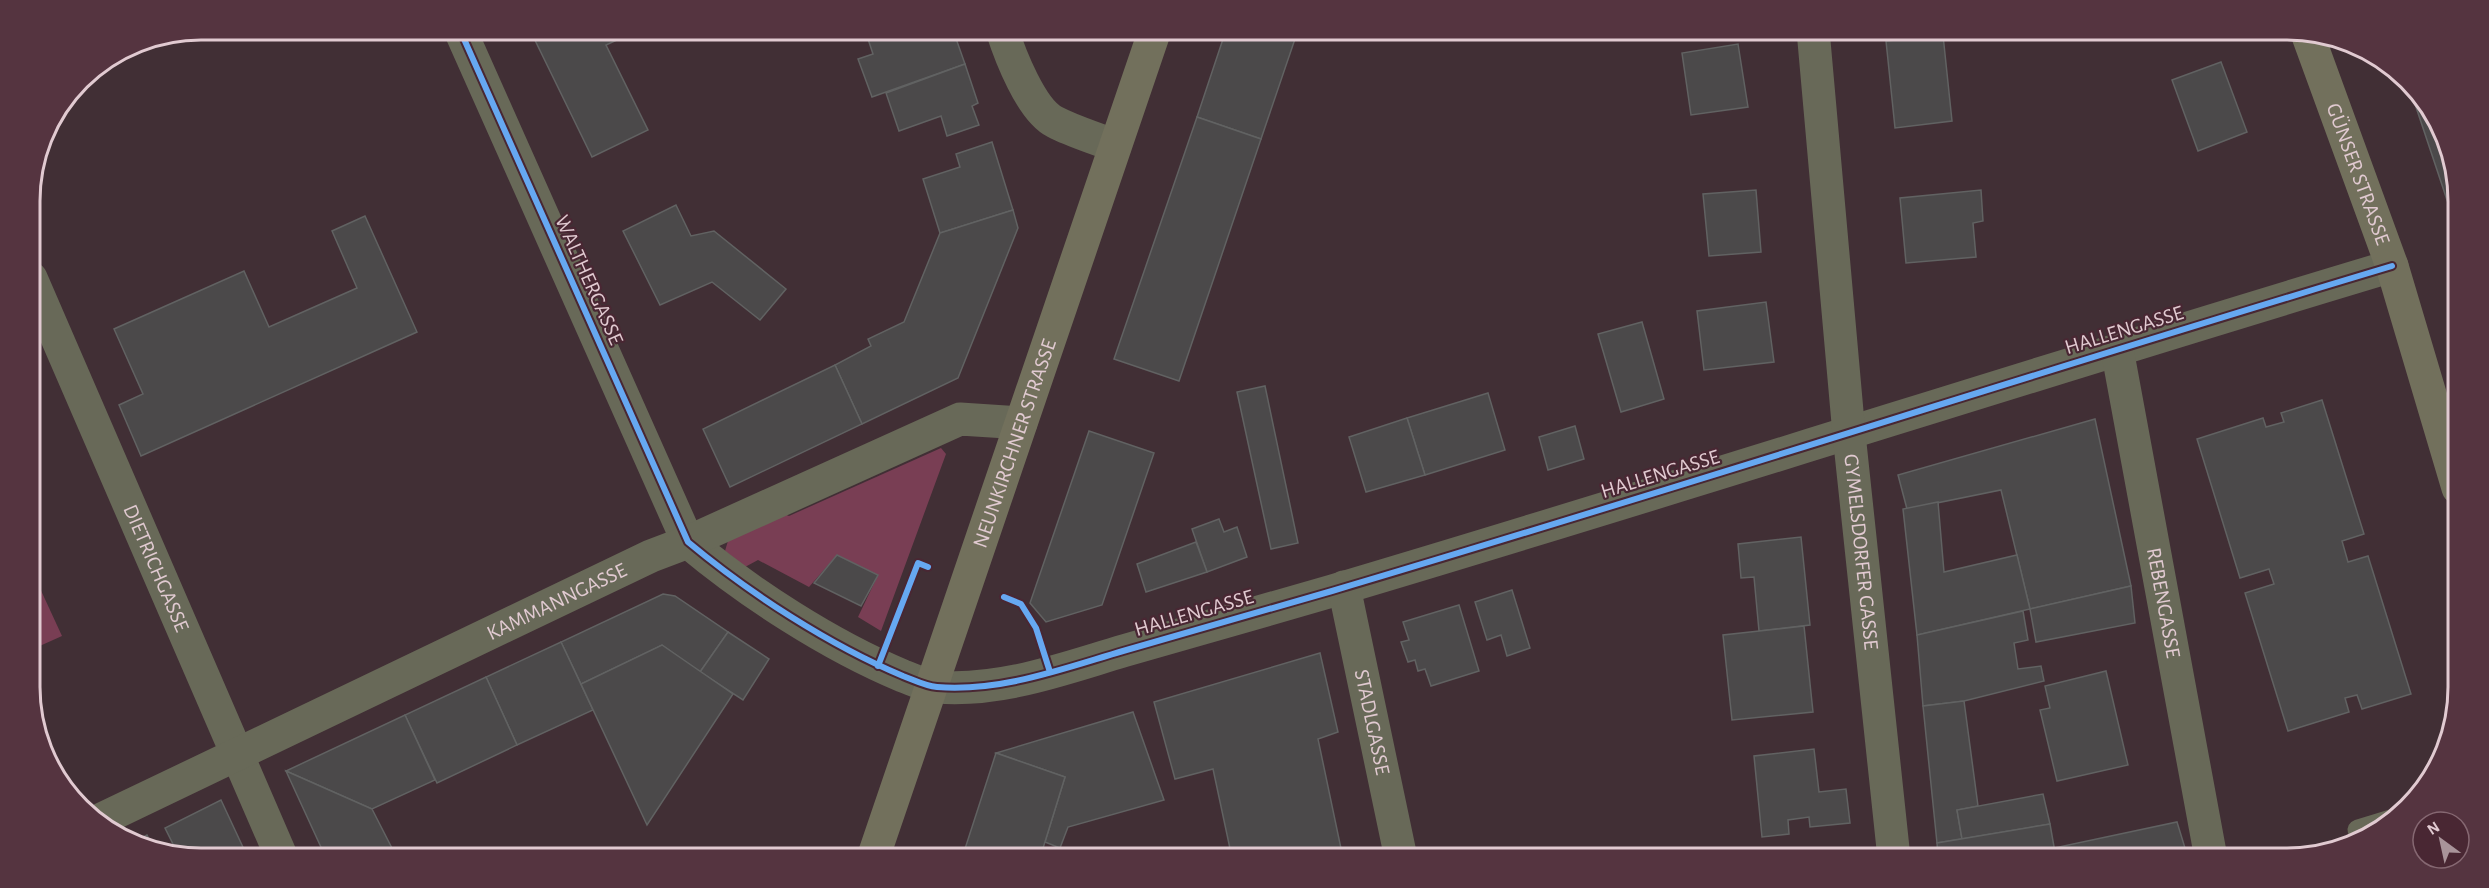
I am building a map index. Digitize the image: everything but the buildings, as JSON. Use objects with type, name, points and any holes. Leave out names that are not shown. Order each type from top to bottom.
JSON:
[{"type":"main road","name":"NEUNKIRCHNER STRASSE","points":[[877,848],[1152,40]]},
{"type":"main road","name":"GÜNSER STRASSE","points":[[2311,43],[2392,266],[2448,454]]},
{"type":"street","name":"WALTHERGASSE","points":[[464,40],[688,542]]},
{"type":"street","points":[[1005,40],[1038,107],[1053,121],[1115,146]]},
{"type":"street","name":"GYMELSDORFER GASSE","points":[[1814,40],[1849,434],[1893,847]]},
{"type":"street","name":"HALLENGASSE","points":[[932,687],[996,686],[1344,587],[2392,266]]},
{"type":"street","name":"DIETRICHGASSE","points":[[41,301],[278,848]]},
{"type":"street","name":"REBENGASSE","points":[[2117,349],[2209,847]]},
{"type":"street","name":"KAMMANNGASSE","points":[[107,816],[651,556],[688,542],[960,419],[1022,423]]},
{"type":"street","points":[[688,542],[733,580],[819,632],[878,666],[932,687]]},
{"type":"street","name":"STADLGASSE","points":[[1344,587],[1399,847]]},
{"type":"shaded area","points":[[941,448],[946,454],[881,631],[858,617],[878,575],[837,555],[809,587],[758,560],[745,567],[725,551],[730,534],[777,511],[789,516]]},
{"type":"shaded area","points":[[41,590],[62,636],[41,645]]},
{"type":"cycle path","points":[[464,40],[688,542],[763,599],[819,633],[903,676],[937,687],[961,688],[1008,683],[1054,672],[1465,551],[2392,266]]},
{"type":"cycle path","points":[[878,666],[918,563],[928,567]]},
{"type":"cycle path","points":[[1004,597],[1021,604],[1036,628],[1050,672]]}]
